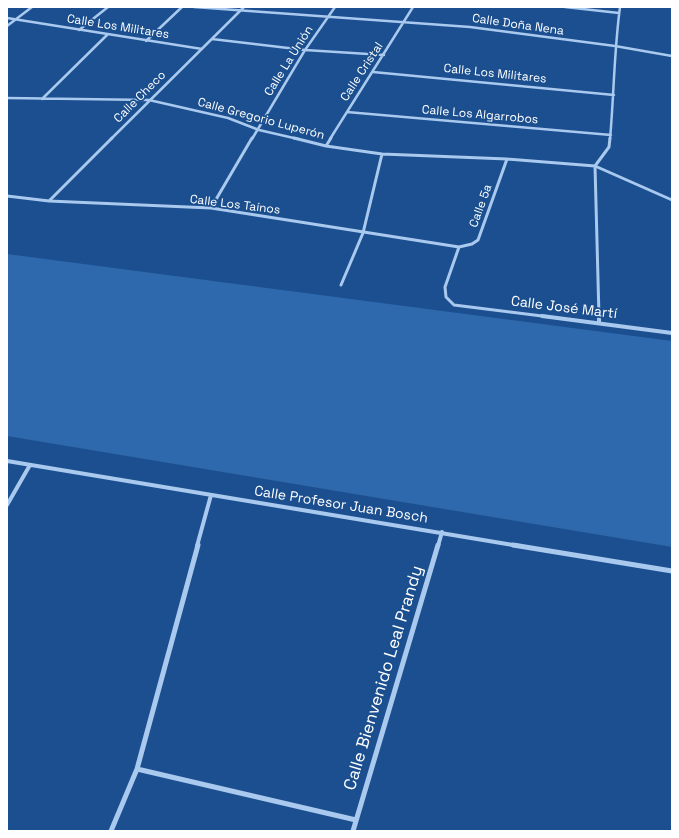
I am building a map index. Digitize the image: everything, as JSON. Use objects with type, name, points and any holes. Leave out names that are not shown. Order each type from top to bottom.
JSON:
[{"type":"street","points":[[7,26],[32,7]]},
{"type":"street","points":[[79,30],[108,7]]},
{"type":"street","points":[[146,41],[182,7]]},
{"type":"street","name":"Calle Doña Nena","points":[[194,7],[470,27],[615,46],[672,56]]},
{"type":"street","name":"Calle Checo","points":[[49,201],[244,7]]},
{"type":"street","name":"Calle La Unión","points":[[211,208],[244,151],[259,130],[305,50],[335,7]]},
{"type":"street","name":"Calle Cristal","points":[[326,146],[413,7]]},
{"type":"street","points":[[565,7],[619,13]]},
{"type":"street","points":[[598,323],[595,166],[610,147],[614,95],[615,46],[620,7]]},
{"type":"street","name":"Calle Los Militares","points":[[7,18],[202,50]]},
{"type":"street","points":[[41,99],[107,35]]},
{"type":"street","points":[[212,39],[305,50],[384,55]]},
{"type":"street","name":"Calle Los Militares","points":[[373,72],[614,95]]},
{"type":"street","name":"Calle Gregorio Luperón","points":[[7,98],[149,100],[228,118],[259,130],[326,146],[382,154],[507,159],[595,166],[672,200]]},
{"type":"street","points":[[7,103],[12,99]]},
{"type":"street","name":"Calle Los Algarrobos","points":[[347,112],[610,135]]},
{"type":"street","points":[[341,285],[363,233],[382,154]]},
{"type":"street","name":"Calle 5a","points":[[459,247],[472,244],[478,240],[507,159]]},
{"type":"street","name":"Calle Los Taínos","points":[[7,196],[49,201],[211,208],[459,247]]},
{"type":"street","name":"Calle José Martí","points":[[459,247],[445,287],[446,297],[454,305],[672,333]]},
{"type":"street","name":"Calle Profesor Juan Bosch","points":[[7,461],[672,571]]},
{"type":"street","points":[[7,505],[30,465]]},
{"type":"street","points":[[111,831],[137,769],[211,494]]},
{"type":"street","name":"Calle Bienvenido Leal Prandy","points":[[353,831],[442,532]]},
{"type":"street","points":[[137,769],[356,820]]},
{"type":"shaded area","points":[[7,254],[672,341],[672,547],[7,436]]}]
